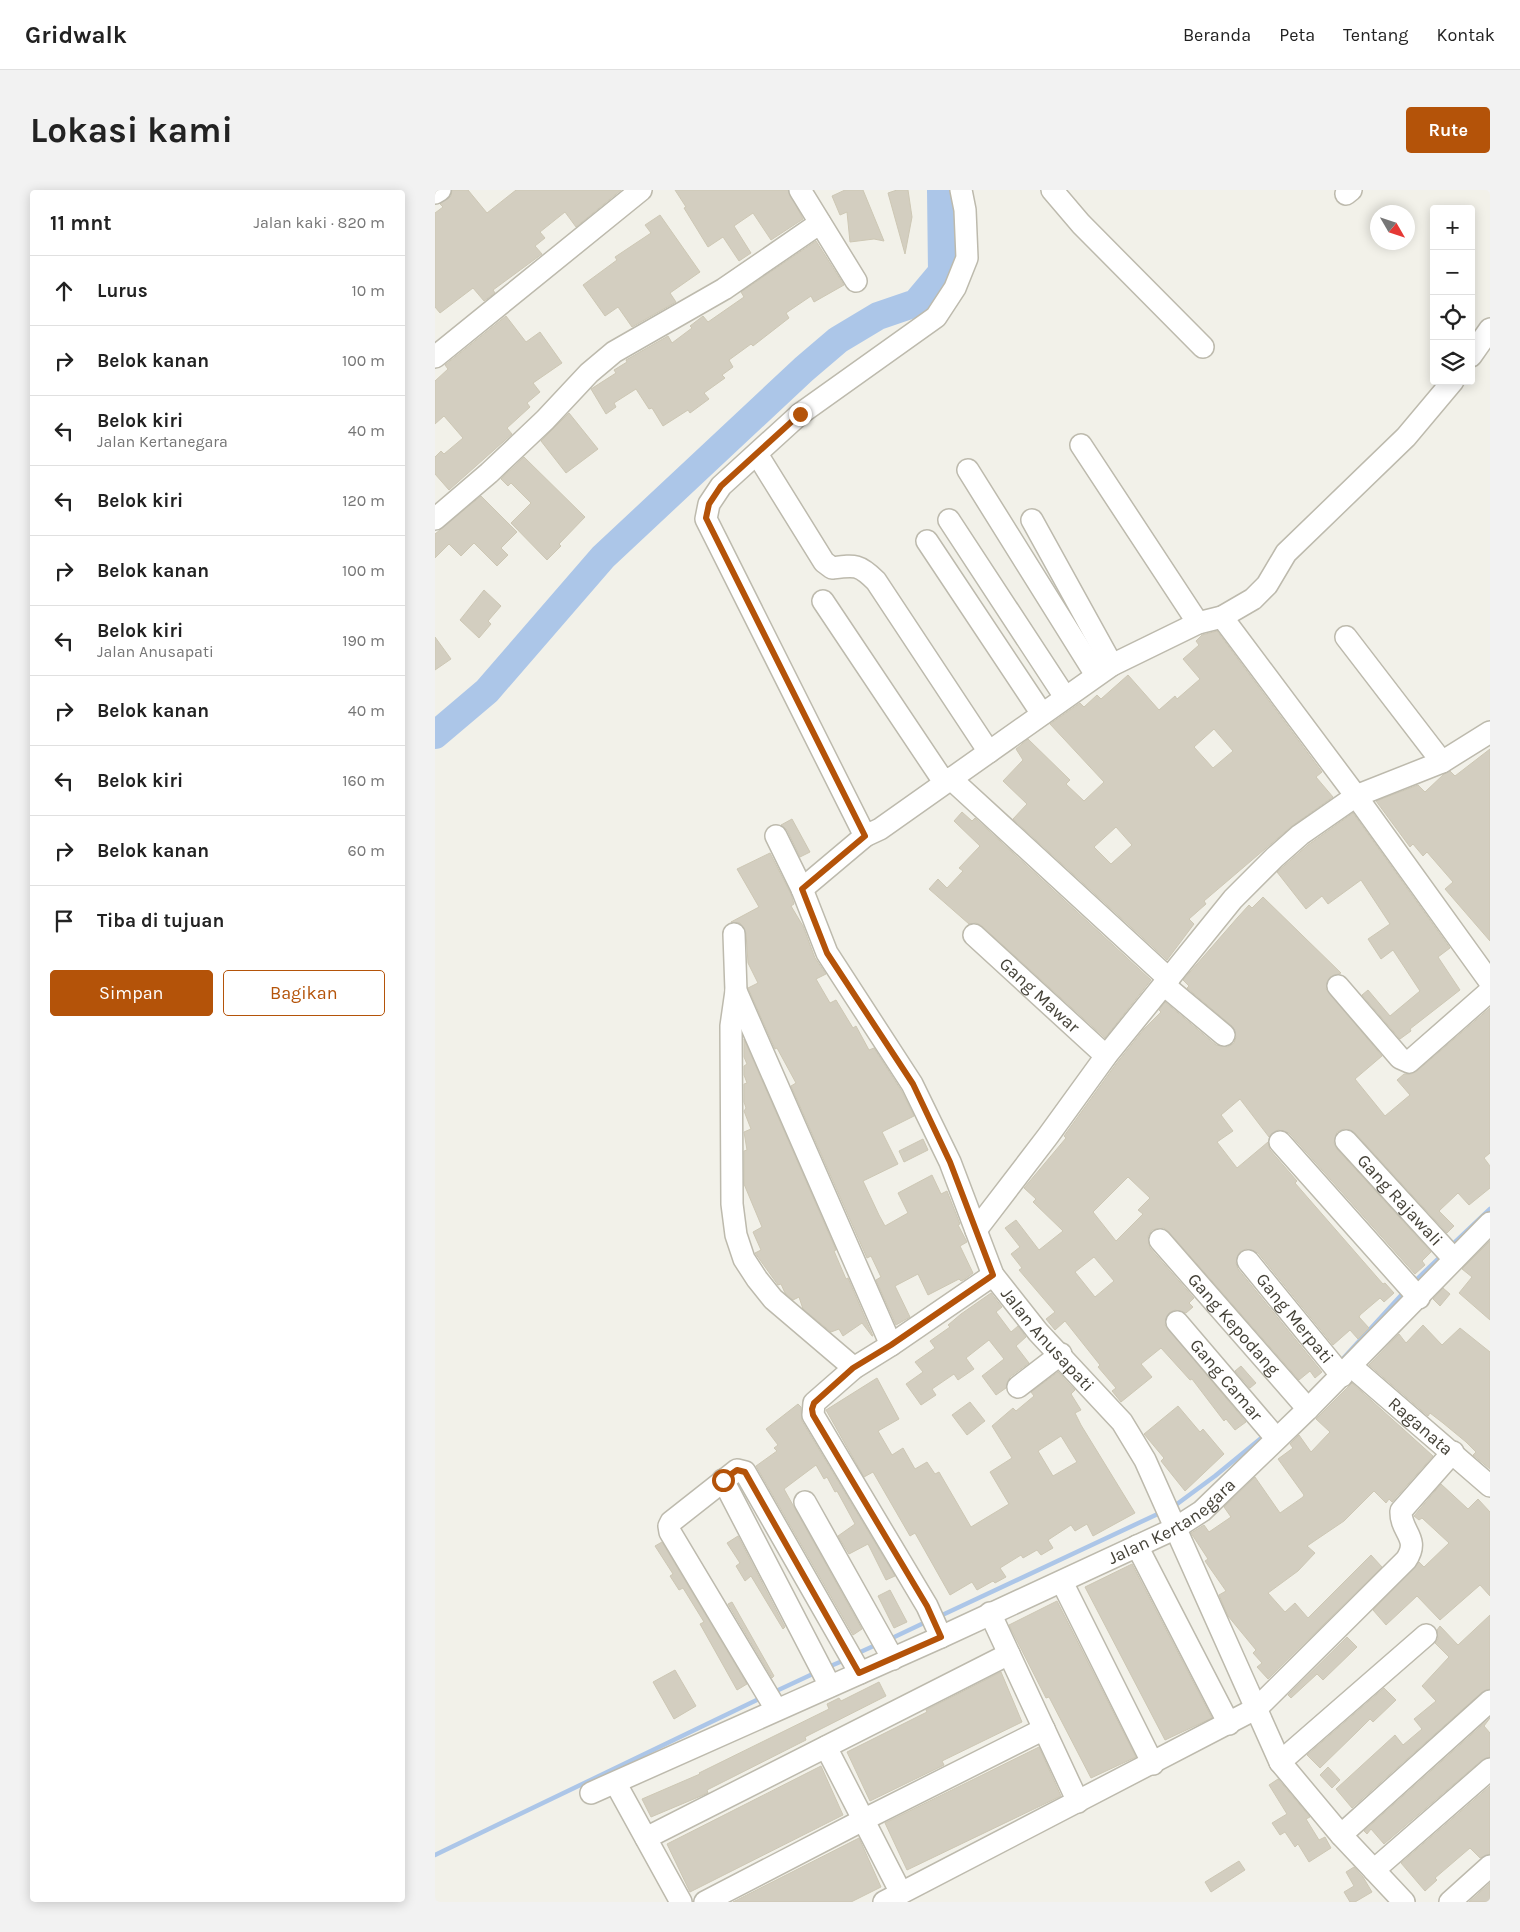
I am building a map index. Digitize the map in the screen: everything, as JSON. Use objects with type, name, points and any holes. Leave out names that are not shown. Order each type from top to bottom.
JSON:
[{"type":"street","points":[[435,194],[440,190]]},
{"type":"street","points":[[435,357],[641,190]]},
{"type":"street","points":[[800,190],[855,281]]},
{"type":"street","points":[[865,836],[706,518],[709,504],[721,486],[800,414],[936,317],[955,288],[967,258],[965,210],[961,190]]},
{"type":"street","points":[[1052,190],[1081,224],[1203,346]]},
{"type":"street","points":[[435,519],[489,473],[545,420],[589,372],[614,352],[724,289],[820,223]]},
{"type":"street","points":[[1475,350],[1490,329]]},
{"type":"street","points":[[802,889],[865,836],[880,829],[1104,670],[1198,623],[1222,617],[1253,599],[1267,586],[1286,553],[1405,437],[1450,385]]},
{"type":"street","points":[[1081,445],[1198,623]]},
{"type":"street","points":[[757,454],[824,562],[832,568],[854,565],[861,568],[876,581],[989,752]]},
{"type":"street","points":[[968,470],[1104,670]]},
{"type":"street","points":[[949,520],[1065,697]]},
{"type":"street","points":[[1032,520],[1104,670]]},
{"type":"street","points":[[927,541],[1042,714]]},
{"type":"street","points":[[823,600],[947,780],[1224,1034]]},
{"type":"street","points":[[1222,617],[1356,796],[1490,982]]},
{"type":"street","points":[[1346,637],[1442,762]]},
{"type":"street","points":[[976,1230],[1106,1056],[1233,899],[1275,856],[1300,835],[1356,796],[1442,762],[1490,732]]},
{"type":"street","name":"Jalan Anusapati","points":[[775,836],[802,889],[827,953],[913,1084],[950,1162],[993,1275],[1038,1332],[1061,1354],[1122,1422],[1159,1488],[1172,1524],[1280,1762],[1341,1835],[1404,1902]]},
{"type":"street","points":[[734,934],[735,991],[731,1026],[732,1204],[736,1235],[745,1258],[757,1279],[773,1299],[853,1368]]},
{"type":"street","name":"Gang Mawar","points":[[974,934],[1106,1056]]},
{"type":"street","points":[[1338,986],[1400,1058],[1409,1062],[1490,991]]},
{"type":"street","points":[[735,991],[891,1345]]},
{"type":"street","name":"Gang Rajawali","points":[[1345,1141],[1448,1254]]},
{"type":"street","points":[[1280,1142],[1413,1291]]},
{"type":"street","name":"Jalan Kertanegara","points":[[591,1793],[616,1784],[770,1699],[829,1682],[887,1649],[940,1636],[1062,1582],[1137,1546],[1172,1524],[1202,1510],[1448,1254],[1490,1223]]},
{"type":"street","name":"Gang Kepodang","points":[[1160,1240],[1304,1404]]},
{"type":"street","name":"Gang Merpati","points":[[1248,1261],[1340,1368]]},
{"type":"street","points":[[940,1636],[927,1606],[813,1415],[812,1409],[814,1403],[853,1368],[891,1345],[993,1275]]},
{"type":"street","name":"Gang Camar","points":[[1177,1322],[1273,1434]]},
{"type":"street","points":[[1018,1387],[1061,1354]]},
{"type":"street","name":"Raganata","points":[[1340,1368],[1453,1452],[1490,1486]]},
{"type":"street","points":[[826,1747],[863,1820],[893,1898],[1153,1764],[1257,1708],[1406,1560],[1412,1551],[1413,1545],[1401,1519],[1401,1511],[1453,1452]]},
{"type":"street","points":[[770,1699],[670,1532],[669,1526],[671,1522],[737,1470],[745,1472],[857,1667]]},
{"type":"street","points":[[723,1480],[829,1682]]},
{"type":"street","points":[[805,1502],[887,1649]]},
{"type":"street","points":[[1137,1546],[1229,1724]]},
{"type":"street","points":[[1062,1582],[1153,1764]]},
{"type":"street","points":[[990,1613],[1078,1802]]},
{"type":"street","points":[[1280,1762],[1426,1635]]},
{"type":"street","points":[[646,1838],[1009,1654]]},
{"type":"street","points":[[1341,1835],[1490,1700]]},
{"type":"street","points":[[705,1902],[1044,1729]]},
{"type":"street","points":[[1374,1870],[1490,1769]]},
{"type":"street","points":[[616,1784],[681,1902]]},
{"type":"street","points":[[1450,1902],[1490,1866]]},
{"type":"building","points":[[452,190],[468,190],[487,213],[516,190],[621,190],[576,227],[565,212],[540,232],[545,238],[535,246],[542,254],[493,290],[495,293],[484,301],[473,288],[440,313],[435,307],[435,213],[443,207],[440,204],[451,196]]},
{"type":"building","points":[[675,190],[788,190],[803,219],[771,240],[753,213],[734,226],[751,253],[739,261],[723,237],[708,247]]},
{"type":"building","points":[[845,190],[863,190],[884,241],[874,239],[850,242],[847,212],[840,215],[832,196]]},
{"type":"building","points":[[897,190],[908,190],[912,217],[905,254],[888,193]]},
{"type":"building","points":[[660,215],[700,272],[670,293],[676,302],[632,327],[618,307],[605,316],[583,285],[617,260],[615,257],[651,233],[645,225]]},
{"type":"building","points":[[816,241],[844,285],[814,302],[811,296],[786,313],[789,318],[753,346],[751,344],[729,360],[733,367],[722,375],[725,378],[704,393],[709,399],[690,413],[688,410],[663,426],[652,408],[649,409],[636,389],[614,403],[616,407],[606,414],[591,389],[616,373],[614,370],[627,362],[626,360],[668,336],[672,343],[692,328],[690,326],[703,316],[708,322],[744,297],[741,292]]},
{"type":"building","points":[[506,316],[526,342],[540,332],[562,363],[533,383],[540,392],[527,403],[530,407],[507,428],[512,434],[449,490],[435,474],[435,457],[441,451],[444,454],[463,438],[444,416],[435,424],[435,381],[448,369],[445,365]]},
{"type":"building","points":[[569,413],[598,449],[566,473],[541,441]]},
{"type":"building","points":[[524,457],[585,517],[559,544],[561,546],[547,560],[511,523],[531,503],[511,483],[508,486],[501,479]]},
{"type":"building","points":[[481,496],[517,532],[501,548],[508,555],[497,566],[474,543],[461,556],[449,544],[435,558],[435,534]]},
{"type":"building","points":[[484,590],[501,606],[488,621],[491,624],[479,638],[460,620]]},
{"type":"building","points":[[1217,631],[1322,772],[1316,777],[1333,797],[1292,826],[1204,901],[1206,904],[1189,919],[1194,924],[1167,960],[1013,819],[1027,804],[1003,781],[1023,760],[1016,749],[1028,739],[1070,780],[1066,784],[1084,801],[1104,782],[1050,724],[1080,703],[1084,707],[1097,695],[1101,699],[1128,675],[1159,710],[1175,696],[1177,699],[1200,679],[1183,659],[1199,645],[1196,641],[1202,635]],"holes":[[[1214,729],[1233,751],[1213,768],[1194,747]],[[1116,827],[1132,845],[1111,864],[1094,847]]]},
{"type":"building","points":[[435,637],[451,659],[435,670]]},
{"type":"building","points":[[1490,749],[1490,941],[1445,889],[1453,882],[1427,852],[1423,856],[1413,844],[1410,847],[1376,801],[1418,785],[1425,792],[1444,774],[1450,771],[1455,776]]},
{"type":"building","points":[[962,812],[972,821],[975,818],[1151,980],[1105,1038],[982,926],[976,923],[969,924],[929,889],[938,879],[947,888],[963,871],[959,868],[980,846],[954,821]]},
{"type":"building","points":[[1353,813],[1450,948],[1438,957],[1460,990],[1400,1039],[1362,995],[1368,990],[1390,1016],[1420,991],[1393,950],[1381,959],[1368,939],[1390,924],[1361,880],[1328,904],[1322,896],[1306,909],[1277,872],[1308,845]]},
{"type":"building","points":[[792,819],[810,852],[800,857],[787,830],[781,825]]},
{"type":"building","points":[[770,853],[791,894],[794,904],[791,906],[803,926],[815,958],[826,974],[816,979],[830,1003],[836,1000],[853,1028],[856,1026],[869,1050],[874,1048],[901,1090],[914,1116],[882,1132],[898,1164],[863,1181],[879,1215],[885,1226],[908,1213],[898,1193],[932,1175],[941,1194],[947,1191],[960,1224],[958,1225],[967,1242],[960,1246],[973,1273],[965,1279],[961,1281],[959,1279],[928,1295],[918,1274],[895,1286],[910,1317],[896,1325],[876,1280],[881,1277],[871,1256],[867,1258],[791,1086],[796,1083],[777,1048],[775,1049],[748,988],[758,983],[748,963],[746,933],[740,923],[731,922],[759,907],[737,869]]},
{"type":"building","points":[[1263,897],[1341,973],[1330,977],[1326,989],[1382,1056],[1355,1079],[1385,1116],[1410,1095],[1397,1080],[1404,1074],[1411,1074],[1417,1071],[1490,1008],[1490,1153],[1484,1158],[1490,1166],[1490,1188],[1469,1205],[1458,1193],[1439,1211],[1454,1226],[1447,1233],[1355,1133],[1344,1129],[1337,1132],[1334,1143],[1337,1149],[1431,1252],[1422,1261],[1425,1265],[1415,1274],[1289,1133],[1278,1130],[1269,1137],[1240,1099],[1221,1115],[1233,1131],[1217,1142],[1237,1168],[1268,1142],[1270,1150],[1297,1181],[1295,1183],[1383,1284],[1385,1283],[1394,1293],[1384,1302],[1380,1298],[1360,1315],[1359,1317],[1369,1328],[1358,1339],[1350,1330],[1333,1345],[1258,1253],[1246,1249],[1240,1252],[1236,1263],[1238,1269],[1322,1372],[1315,1378],[1310,1371],[1299,1380],[1169,1232],[1164,1228],[1152,1230],[1148,1236],[1150,1248],[1194,1298],[1189,1303],[1193,1307],[1186,1313],[1175,1310],[1169,1313],[1165,1325],[1246,1422],[1235,1430],[1226,1419],[1224,1421],[1192,1379],[1190,1380],[1161,1348],[1141,1364],[1152,1377],[1121,1402],[1112,1391],[1116,1388],[1098,1367],[1100,1365],[1065,1321],[1055,1330],[1046,1319],[1055,1312],[1019,1270],[1022,1268],[1011,1254],[1020,1247],[1005,1228],[1016,1220],[1039,1250],[1063,1231],[1033,1202],[1036,1199],[1024,1188],[1066,1138],[1064,1136],[1116,1064],[1144,1029],[1161,1012],[1159,1010],[1165,1002],[1216,1045],[1228,1047],[1234,1043],[1236,1037],[1232,1026],[1187,988],[1189,986],[1183,980],[1249,905],[1252,908]],"holes":[[[1128,1177],[1150,1198],[1138,1210],[1143,1214],[1116,1241],[1093,1212]],[[1094,1257],[1114,1281],[1095,1297],[1075,1272]]]},
{"type":"building","points":[[744,1039],[836,1250],[834,1251],[846,1279],[848,1278],[873,1336],[862,1323],[843,1336],[839,1329],[831,1332],[803,1309],[799,1297],[793,1300],[785,1293],[781,1284],[778,1285],[755,1253],[761,1250],[753,1232],[762,1227],[744,1184],[744,1151],[747,1150],[744,1132],[751,1129],[744,1111],[746,1108],[744,1084],[747,1083],[744,1075],[744,1066],[747,1064],[744,1057]]},
{"type":"building","points":[[923,1139],[928,1150],[904,1162],[899,1151]]},
{"type":"building","points":[[1490,1241],[1490,1320],[1459,1293],[1472,1277],[1462,1269]]},
{"type":"building","points":[[1443,1288],[1450,1294],[1440,1306],[1433,1299]]},
{"type":"building","points":[[991,1293],[1002,1307],[996,1312],[1011,1332],[1018,1326],[1026,1337],[1016,1346],[1029,1363],[1010,1377],[1006,1388],[996,1395],[982,1376],[1004,1359],[989,1340],[966,1358],[974,1369],[958,1380],[954,1374],[932,1389],[936,1395],[921,1405],[906,1384],[923,1372],[915,1362],[935,1348],[930,1341],[950,1327],[948,1325],[961,1314]]},
{"type":"building","points":[[1423,1325],[1442,1345],[1460,1328],[1490,1352],[1490,1469],[1473,1455],[1476,1452],[1466,1442],[1430,1413],[1428,1416],[1369,1365],[1399,1334],[1406,1343]]},
{"type":"building","points":[[1241,1366],[1256,1383],[1250,1388],[1235,1371]]},
{"type":"building","points":[[1058,1372],[1075,1390],[1071,1394],[1081,1410],[1075,1413],[1135,1513],[1093,1536],[1087,1524],[1075,1531],[1071,1525],[1048,1540],[1053,1548],[1041,1555],[1037,1550],[1023,1558],[1021,1555],[1000,1568],[1006,1577],[995,1583],[993,1581],[977,1590],[972,1582],[950,1595],[915,1533],[910,1536],[873,1472],[864,1477],[826,1410],[877,1378],[899,1419],[878,1431],[892,1455],[903,1448],[915,1469],[927,1462],[935,1474],[939,1472],[971,1527],[1009,1504],[990,1472],[1012,1458],[992,1426],[1013,1408],[1016,1411],[1034,1396],[1031,1392]],"holes":[[[1061,1436],[1077,1462],[1053,1476],[1038,1451]]]},
{"type":"building","points":[[1352,1383],[1433,1456],[1392,1502],[1389,1499],[1386,1503],[1374,1491],[1344,1521],[1307,1546],[1315,1553],[1298,1571],[1268,1593],[1285,1612],[1295,1603],[1308,1618],[1371,1555],[1382,1567],[1268,1679],[1257,1667],[1262,1663],[1253,1653],[1256,1650],[1228,1616],[1219,1595],[1226,1591],[1205,1561],[1208,1559],[1191,1533],[1204,1525],[1209,1532],[1231,1517],[1224,1507],[1255,1477],[1280,1513],[1303,1497],[1304,1495],[1278,1459],[1293,1448],[1290,1444],[1299,1435],[1311,1452],[1330,1432],[1316,1419]]},
{"type":"building","points":[[970,1402],[985,1421],[967,1435],[952,1415]]},
{"type":"building","points":[[798,1404],[801,1407],[802,1421],[895,1576],[886,1580],[868,1544],[849,1554],[838,1536],[855,1524],[837,1491],[835,1492],[827,1477],[824,1479],[816,1465],[784,1489],[862,1629],[853,1635],[756,1466],[777,1451],[774,1448],[778,1445],[766,1429]]},
{"type":"building","points":[[1178,1406],[1200,1432],[1203,1429],[1224,1454],[1185,1491],[1161,1461],[1164,1458],[1144,1434]]},
{"type":"building","points":[[1441,1484],[1468,1509],[1478,1499],[1490,1512],[1490,1596],[1480,1585],[1440,1620],[1417,1596],[1386,1625],[1373,1610],[1419,1562],[1424,1567],[1449,1543],[1422,1518],[1419,1520],[1414,1516]]},
{"type":"building","points":[[738,1536],[785,1627],[783,1629],[751,1576],[745,1581],[736,1566],[740,1563],[727,1543]]},
{"type":"building","points":[[662,1542],[747,1684],[737,1690],[700,1624],[704,1622],[683,1588],[679,1590],[670,1576],[673,1574],[655,1546]]},
{"type":"building","points":[[1132,1564],[1212,1718],[1165,1740],[1085,1587]]},
{"type":"building","points":[[890,1590],[907,1622],[894,1628],[878,1596]]},
{"type":"building","points":[[1057,1601],[1136,1757],[1091,1778],[1049,1697],[1046,1698],[1009,1625]]},
{"type":"building","points":[[732,1602],[774,1676],[772,1678],[728,1604]]},
{"type":"building","points":[[1490,1615],[1490,1689],[1482,1692],[1352,1808],[1336,1789],[1395,1735],[1403,1745],[1422,1729],[1414,1719],[1436,1701],[1422,1686],[1449,1657],[1435,1643],[1438,1639],[1437,1630],[1440,1626],[1458,1645]]},
{"type":"building","points":[[1347,1637],[1357,1647],[1323,1680],[1317,1674],[1291,1698],[1288,1695]]},
{"type":"building","points":[[675,1670],[696,1706],[674,1719],[653,1682]]},
{"type":"building","points":[[1001,1672],[1022,1722],[942,1761],[944,1765],[870,1801],[847,1752]]},
{"type":"building","points":[[879,1682],[886,1696],[805,1737],[806,1740],[707,1790],[708,1793],[651,1817],[642,1799],[700,1774],[829,1709],[827,1704],[839,1698],[841,1701]]},
{"type":"building","points":[[1384,1688],[1396,1700],[1373,1722],[1370,1719],[1320,1768],[1307,1755]]},
{"type":"building","points":[[1490,1718],[1484,1726],[1490,1733],[1490,1757],[1482,1760],[1384,1844],[1371,1829],[1367,1834],[1364,1831]]},
{"type":"building","points":[[1039,1747],[1061,1796],[907,1870],[885,1823]]},
{"type":"building","points":[[821,1766],[843,1815],[690,1892],[667,1844]]},
{"type":"building","points":[[1328,1767],[1340,1780],[1332,1788],[1320,1775]]},
{"type":"building","points":[[1278,1779],[1310,1817],[1306,1819],[1319,1840],[1325,1837],[1331,1848],[1309,1862],[1298,1844],[1295,1847],[1285,1832],[1280,1835],[1272,1823],[1287,1814],[1269,1785]]},
{"type":"building","points":[[1490,1786],[1490,1854],[1480,1858],[1470,1848],[1435,1878],[1437,1880],[1425,1891],[1401,1863]]},
{"type":"building","points":[[859,1838],[881,1887],[851,1902],[733,1902]]},
{"type":"building","points":[[1239,1861],[1245,1870],[1211,1892],[1205,1882]]},
{"type":"building","points":[[1354,1867],[1372,1892],[1355,1902],[1350,1902],[1344,1892],[1354,1886],[1346,1872]]},
{"type":"building","points":[[1490,1883],[1490,1902],[1469,1902]]},
{"type":"waterway","points":[[435,735],[487,691],[603,557],[804,369],[838,340],[878,316],[916,303],[942,272],[941,190]]},
{"type":"waterway","points":[[1451,1246],[1490,1209]]},
{"type":"waterway","points":[[1414,1282],[1442,1255]]},
{"type":"waterway","points":[[1339,1363],[1405,1291]]},
{"type":"waterway","points":[[1173,1507],[1265,1435]]},
{"type":"waterway","points":[[938,1617],[1162,1512]]},
{"type":"waterway","points":[[888,1640],[928,1621]]},
{"type":"waterway","points":[[856,1654],[878,1644]]},
{"type":"waterway","points":[[826,1668],[847,1659]]},
{"type":"waterway","points":[[772,1693],[817,1672]]},
{"type":"waterway","points":[[435,1855],[763,1697]]},
{"type":"route","points":[[723,1480],[737,1470],[741,1469],[745,1472],[843,1641],[859,1673],[941,1637],[927,1606],[813,1415],[812,1409],[814,1403],[853,1368],[891,1345],[993,1275],[950,1162],[913,1084],[890,1046],[873,1025],[827,953],[802,889],[865,836],[706,518],[709,504],[721,486],[800,414]]}]
